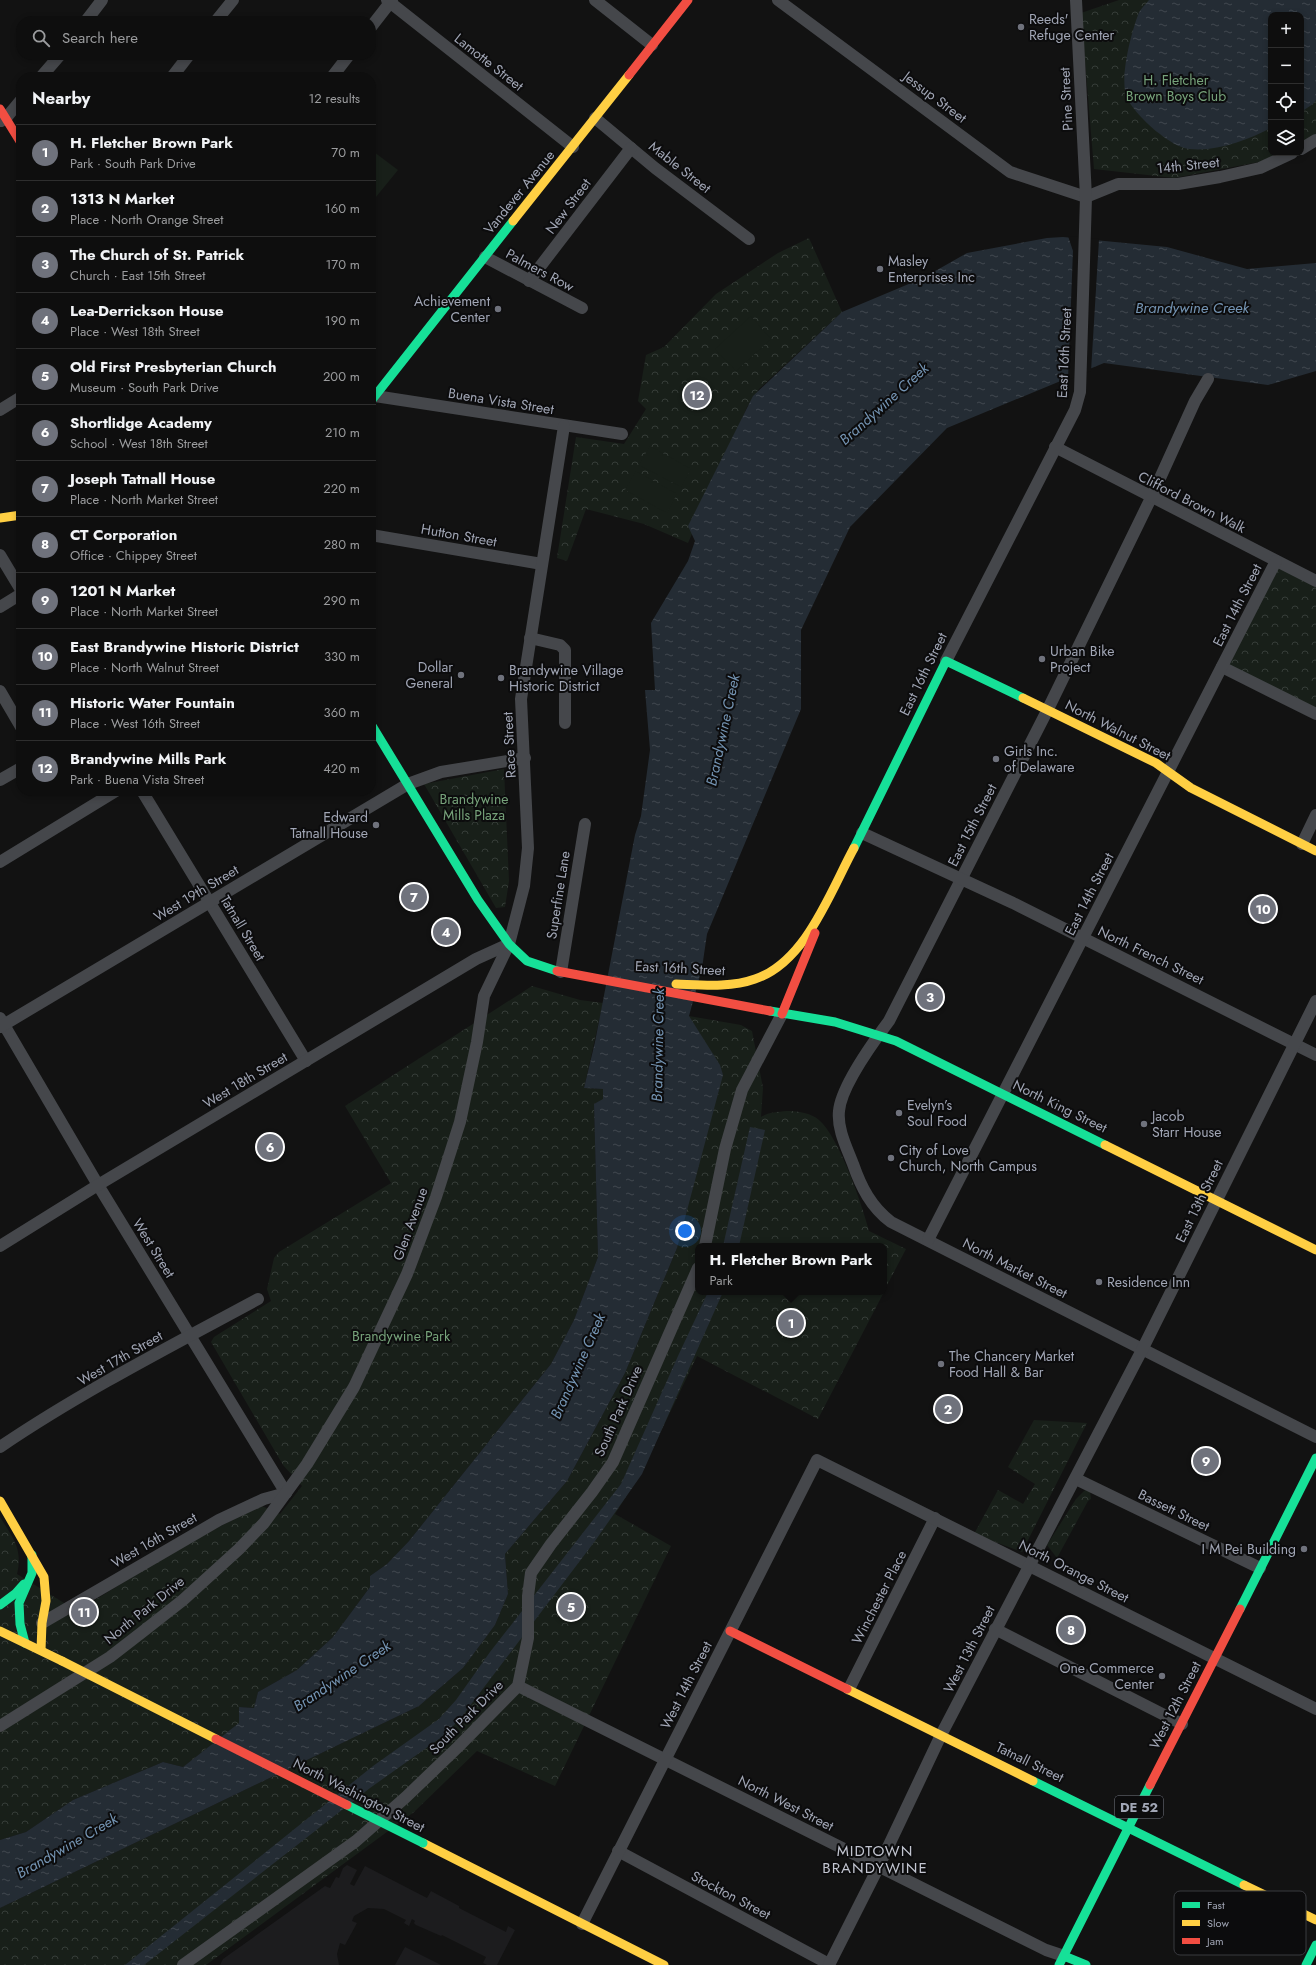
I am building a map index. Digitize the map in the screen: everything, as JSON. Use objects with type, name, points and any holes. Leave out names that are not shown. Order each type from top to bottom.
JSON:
[{"type":"main road","name":"Vandever Avenue","points":[[376,395],[688,0]]},
{"type":"main road","points":[[2,116],[16,137]]},
{"type":"main road","points":[[0,518],[16,516]]},
{"type":"main road","name":"North Walnut Street","points":[[946,661],[1048,709],[1156,763],[1191,788],[1316,851]]},
{"type":"main road","name":"East 16th Street","points":[[589,977],[715,986],[730,985],[757,979],[779,968],[801,942],[827,900],[862,833],[946,661]]},
{"type":"main road","points":[[376,732],[478,900],[509,944],[527,961],[561,972],[782,1014],[805,962],[827,900]]},
{"type":"main road","name":"North King Street","points":[[782,1014],[845,1024],[896,1041],[1004,1093],[1316,1250]]},
{"type":"main road","name":"West 12th Street","points":[[1062,1961],[1316,1458]]},
{"type":"main road","points":[[0,1501],[44,1577],[46,1601],[42,1623],[41,1650]]},
{"type":"main road","points":[[25,1643],[20,1624],[19,1603],[32,1573],[32,1555]]},
{"type":"main road","points":[[0,1605],[16,1593],[32,1573]]},
{"type":"main road","name":"North Washington Street","points":[[0,1631],[41,1650],[664,1965]]},
{"type":"main road","name":"Tatnall Street","points":[[730,1631],[849,1688],[1257,1891]]},
{"type":"main road","name":"Tatnall Street","points":[[1306,1915],[1316,1920]]},
{"type":"main road","points":[[1306,1965],[1316,1945]]},
{"type":"main road","name":"North West Street","points":[[1062,1961],[1086,1965]]},
{"type":"street","points":[[90,16],[102,0]]},
{"type":"street","points":[[220,16],[233,0]]},
{"type":"street","points":[[595,0],[652,45]]},
{"type":"street","name":"Jessup Street","points":[[778,0],[1010,172],[1086,197]]},
{"type":"street","name":"Pine Street","points":[[1076,0],[1086,197]]},
{"type":"street","points":[[376,20],[390,1]]},
{"type":"street","name":"Lamotte Street","points":[[390,1],[573,147]]},
{"type":"street","points":[[45,72],[56,60]]},
{"type":"street","points":[[176,72],[185,60]]},
{"type":"street","points":[[336,72],[346,60]]},
{"type":"street","points":[[2,116],[16,104]]},
{"type":"street","name":"Mable Street","points":[[595,118],[631,148],[749,239]]},
{"type":"street","points":[[1304,147],[1316,140]]},
{"type":"street","name":"New Street","points":[[529,281],[631,148]]},
{"type":"street","name":"14th Street","points":[[1086,197],[1118,184],[1178,184],[1220,177],[1260,168],[1286,156]]},
{"type":"street","name":"East 16th Street","points":[[946,661],[1075,410],[1080,392],[1086,197]]},
{"type":"street","name":"Palmers Row","points":[[485,257],[582,308]]},
{"type":"street","name":"East 15th Street","points":[[879,1035],[889,1021],[1048,709],[1151,498],[1195,401],[1208,379]]},
{"type":"street","name":"Buena Vista Street","points":[[376,399],[622,434]]},
{"type":"street","points":[[0,410],[16,400]]},
{"type":"street","name":"Race Street","points":[[509,944],[524,886],[528,848],[522,698],[530,638],[564,426]]},
{"type":"street","name":"Clifford Brown Walk","points":[[1055,447],[1151,498],[1316,581]]},
{"type":"street","name":"Hutton Street","points":[[376,537],[542,564]]},
{"type":"street","points":[[0,555],[16,582]]},
{"type":"street","name":"East 14th Street","points":[[928,1240],[1276,561]]},
{"type":"street","points":[[0,607],[16,597]]},
{"type":"street","points":[[530,638],[560,644],[565,650],[566,723]]},
{"type":"street","points":[[1222,667],[1316,714]]},
{"type":"street","points":[[0,691],[16,718]]},
{"type":"street","name":"West 19th Street","points":[[1,1023],[408,784],[441,772],[524,758]]},
{"type":"street","points":[[0,780],[16,771]]},
{"type":"street","points":[[0,862],[108,796]]},
{"type":"street","name":"Tatnall Street","points":[[145,796],[306,1061]]},
{"type":"street","points":[[1302,844],[1316,815]]},
{"type":"street","name":"Superfine Lane","points":[[561,972],[585,824]]},
{"type":"street","name":"North French Street","points":[[862,833],[960,880],[1013,903],[1316,1055]]},
{"type":"street","name":"West 18th Street","points":[[0,1246],[98,1185],[476,959],[509,944]]},
{"type":"street","name":"Glen Avenue","points":[[286,1493],[307,1464],[354,1387],[408,1274],[436,1197],[460,1122],[477,1042],[484,996],[509,944]]},
{"type":"street","name":"East 13th Street","points":[[1142,1350],[1316,1001]]},
{"type":"street","points":[[706,1243],[725,1149],[742,1090],[782,1014]]},
{"type":"street","name":"West Street","points":[[1,1023],[286,1493]]},
{"type":"street","name":"North Market Street","points":[[879,1035],[861,1060],[840,1102],[838,1112],[840,1126],[855,1171],[872,1205],[890,1222],[1316,1437]]},
{"type":"street","name":"South Park Drive","points":[[183,1965],[356,1841],[458,1748],[518,1686],[528,1638],[528,1596],[531,1573],[613,1462],[695,1275]]},
{"type":"street","name":"West 17th Street","points":[[0,1447],[33,1425],[191,1335],[258,1300]]},
{"type":"street","name":"West 13th Street","points":[[829,1965],[995,1629],[1076,1479],[1142,1350]]},
{"type":"street","name":"North Orange Street","points":[[818,1460],[1316,1709]]},
{"type":"street","name":"West 14th Street","points":[[582,1924],[818,1460]]},
{"type":"street","name":"Bassett Street","points":[[1076,1479],[1260,1568]]},
{"type":"street","name":"West 16th Street","points":[[42,1623],[219,1520],[264,1499],[286,1493]]},
{"type":"street","name":"North Park Drive","points":[[0,1726],[110,1657],[183,1600],[239,1549],[264,1523],[286,1493]]},
{"type":"street","name":"Winchester Place","points":[[849,1688],[935,1518]]},
{"type":"street","points":[[995,1629],[1182,1724]]},
{"type":"street","name":"North West Street","points":[[518,1686],[1046,1950],[1062,1961]]},
{"type":"street","name":"Stockton Street","points":[[618,1851],[829,1965]]},
{"type":"shaded area","points":[[347,1865],[357,1870],[350,1884],[354,1886],[365,1866],[427,1898],[431,1891],[459,1906],[459,1908],[506,1932],[508,1926],[515,1930],[497,1965],[487,1965],[483,1963],[486,1957],[442,1935],[441,1936],[416,1925],[414,1923],[415,1921],[412,1919],[409,1926],[404,1923],[406,1920],[384,1909],[368,1908],[354,1916],[352,1921],[357,1923],[345,1945],[340,1943],[337,1954],[339,1965],[220,1965],[223,1959],[325,1886],[330,1888],[336,1877],[339,1878],[343,1868]]},
{"type":"shaded area","points":[[405,1947],[441,1965],[395,1965]]},
{"type":"green space","name":"H. Fletcher Brown Boys Club","points":[[1119,0],[1316,0],[1316,139],[1304,144],[1304,12],[1268,12],[1268,156],[1274,156],[1259,162],[1174,178],[1094,169],[1081,13]]},
{"type":"green space","points":[[376,154],[398,170],[376,197]]},
{"type":"green space","points":[[809,238],[842,312],[759,389],[747,407],[688,543],[644,524],[586,509],[567,561],[557,558],[576,437],[624,444],[646,409],[638,401],[646,355],[664,347],[716,294],[778,253]]},
{"type":"green space","points":[[751,316],[771,339],[736,371],[715,349]]},
{"type":"green space","points":[[650,446],[691,469],[681,487],[639,465]]},
{"type":"green space","points":[[636,471],[677,494],[667,513],[625,490]]},
{"type":"green space","points":[[1276,561],[1316,581],[1316,714],[1222,667]]},
{"type":"green space","name":"Brandywine Mills Plaza","points":[[504,769],[509,881],[505,907],[496,908],[424,784]]},
{"type":"green space","name":"Brandywine Park","points":[[532,986],[580,1000],[603,1003],[584,1088],[603,1089],[603,1100],[594,1104],[598,1257],[574,1320],[551,1364],[409,1541],[387,1564],[370,1576],[370,1587],[333,1637],[297,1670],[258,1692],[254,1708],[239,1707],[240,1723],[183,1767],[163,1762],[73,1800],[26,1832],[0,1840],[0,1517],[16,1544],[19,1558],[17,1574],[77,1611],[214,1529],[238,1517],[262,1506],[280,1514],[302,1486],[283,1465],[211,1342],[214,1337],[271,1301],[267,1289],[274,1258],[279,1252],[391,1183],[345,1106]]},
{"type":"green space","points":[[689,1016],[741,1025],[752,1031],[763,1088],[761,1117],[773,1112],[791,1111],[808,1114],[819,1120],[827,1129],[842,1155],[855,1188],[869,1231],[906,1249],[887,1285],[887,1243],[695,1243],[695,1295],[882,1295],[818,1419],[697,1356],[642,1471],[615,1514],[671,1546],[555,1786],[477,1751],[414,1812],[206,1965],[0,1965],[0,1908],[419,1706],[463,1668],[495,1625],[508,1594],[505,1554],[567,1481],[625,1373],[677,1248]]},
{"type":"green space","points":[[1034,1420],[1087,1423],[1022,1552],[974,1534],[998,1490],[1023,1504],[1035,1484],[1008,1467]]},
{"type":"green space","points":[[1085,1490],[1090,1491],[1091,1499],[1088,1501],[1057,1558],[1047,1545],[1076,1499]]},
{"type":"water","name":"H. Fletcher Brown Boys Club","points":[[1149,0],[1316,0],[1316,100],[1304,110],[1304,12],[1268,12],[1268,129],[1242,141],[1210,149],[1189,149],[1170,141],[1151,127],[1137,112],[1129,102],[1125,90],[1124,80],[1127,56],[1132,33],[1139,13]]},
{"type":"water","name":"Brandywine Creek","points":[[1063,237],[1167,247],[1247,269],[1316,263],[1316,371],[1268,385],[1104,363],[947,428],[850,527],[801,630],[801,709],[707,934],[702,968],[689,1016],[720,1065],[723,1075],[677,1248],[625,1373],[567,1481],[505,1554],[508,1594],[495,1625],[463,1668],[419,1706],[0,1908],[0,1840],[26,1832],[73,1800],[163,1762],[183,1767],[239,1723],[239,1707],[254,1708],[258,1692],[297,1670],[333,1637],[370,1587],[370,1576],[387,1564],[409,1541],[551,1364],[574,1320],[598,1257],[594,1104],[603,1099],[603,1089],[584,1088],[595,1042],[635,835],[641,816],[650,750],[645,690],[655,690],[651,623],[688,561],[695,541],[688,526],[753,396],[842,312],[923,278],[967,253],[1047,238]]},
{"type":"water","points":[[750,1127],[765,1130],[740,1243],[724,1243]]},
{"type":"water","points":[[707,1295],[722,1295],[642,1474],[595,1541],[463,1715],[446,1734],[370,1788],[144,1965],[125,1965],[373,1766],[439,1719],[456,1700],[490,1652],[621,1484]]},
{"type":"pier","points":[[1068,236],[1099,239],[1091,371],[1068,380],[1073,251]]},
{"type":"traffic: fast","points":[[376,395],[513,221]]},
{"type":"traffic: fast","points":[[854,848],[946,661],[1023,698]]},
{"type":"traffic: fast","points":[[376,732],[478,900],[509,944],[527,961],[557,971]]},
{"type":"traffic: fast","points":[[770,1011],[835,1022],[896,1041],[1105,1145]]},
{"type":"traffic: fast","points":[[1240,1609],[1316,1458]]},
{"type":"traffic: fast","points":[[25,1643],[20,1624],[19,1603],[32,1573],[32,1555]]},
{"type":"traffic: fast","points":[[0,1605],[16,1593],[24,1584]]},
{"type":"traffic: fast","points":[[1033,1781],[1244,1885]]},
{"type":"traffic: fast","points":[[1059,1965],[1150,1785]]},
{"type":"traffic: fast","points":[[347,1805],[423,1843]]},
{"type":"traffic: fast","points":[[1306,1965],[1316,1945]]},
{"type":"traffic: fast","points":[[1064,1956],[1086,1965]]},
{"type":"traffic: slow","points":[[513,221],[629,75]]},
{"type":"traffic: slow","points":[[0,518],[16,516]]},
{"type":"traffic: slow","points":[[1023,698],[1156,763],[1191,788],[1316,851]]},
{"type":"traffic: slow","points":[[676,984],[726,985],[745,982],[773,970],[789,958],[815,924],[854,848]]},
{"type":"traffic: slow","points":[[1105,1145],[1316,1250]]},
{"type":"traffic: slow","points":[[0,1501],[44,1577],[46,1601],[42,1623],[41,1650]]},
{"type":"traffic: slow","points":[[0,1631],[62,1661]]},
{"type":"traffic: slow","points":[[62,1661],[216,1739]]},
{"type":"traffic: slow","points":[[847,1689],[1033,1781]]},
{"type":"traffic: slow","points":[[423,1843],[664,1965]]},
{"type":"traffic: slow","points":[[1244,1885],[1256,1891]]},
{"type":"traffic: slow","points":[[1306,1915],[1316,1920]]},
{"type":"traffic: jam","points":[[629,75],[688,0]]},
{"type":"traffic: jam","points":[[0,109],[16,135]]},
{"type":"traffic: jam","points":[[782,1014],[815,933]]},
{"type":"traffic: jam","points":[[557,971],[770,1011]]},
{"type":"traffic: jam","points":[[1150,1785],[1240,1609]]},
{"type":"traffic: jam","points":[[730,1631],[847,1689]]},
{"type":"traffic: jam","points":[[216,1739],[347,1805]]},
{"type":"place","name":"Reeds' Refuge Center","points":[[1021,27]]},
{"type":"place","name":"Masley Enterprises Inc","points":[[880,269]]},
{"type":"place","name":"Achievement Center","points":[[498,309]]},
{"type":"place","name":"Brandywine Mills Park","points":[[697,395]]},
{"type":"place","name":"Urban Bike Project","points":[[1042,659]]},
{"type":"place","name":"Dollar General","points":[[461,675]]},
{"type":"place","name":"Brandywine Village Historic District","points":[[501,678]]},
{"type":"place","name":"Girls Inc. of Delaware","points":[[996,759]]},
{"type":"place","name":"Edward Tatnall House","points":[[376,825]]},
{"type":"place","name":"Joseph Tatnall House","points":[[414,897]]},
{"type":"place","name":"East Brandywine Historic District","points":[[1263,909]]},
{"type":"place","name":"Lea-Derrickson House","points":[[446,932]]},
{"type":"place","name":"The Church of St. Patrick","points":[[930,997]]},
{"type":"place","name":"Evelyn’s Soul Food","points":[[899,1113]]},
{"type":"place","name":"Jacob Starr House","points":[[1144,1124]]},
{"type":"place","name":"Shortlidge Academy","points":[[270,1147]]},
{"type":"place","name":"City of Love Church, North Campus","points":[[891,1158]]},
{"type":"place","name":"Residence Inn","points":[[1099,1282]]},
{"type":"place","name":"H. Fletcher Brown Park","points":[[791,1323]]},
{"type":"place","name":"The Chancery Market Food Hall & Bar","points":[[941,1364]]},
{"type":"place","name":"1313 N Market","points":[[948,1409]]},
{"type":"place","name":"1201 N Market","points":[[1206,1461]]},
{"type":"place","name":"I M Pei Building","points":[[1304,1549]]},
{"type":"place","name":"Old First Presbyterian Church","points":[[571,1607]]},
{"type":"place","name":"Historic Water Fountain","points":[[84,1612]]},
{"type":"place","name":"CT Corporation","points":[[1071,1630]]},
{"type":"place","name":"One Commerce Center","points":[[1162,1676]]},
{"type":"district","name":"MIDTOWN BRANDYWINE","points":[[875,1860]]}]
